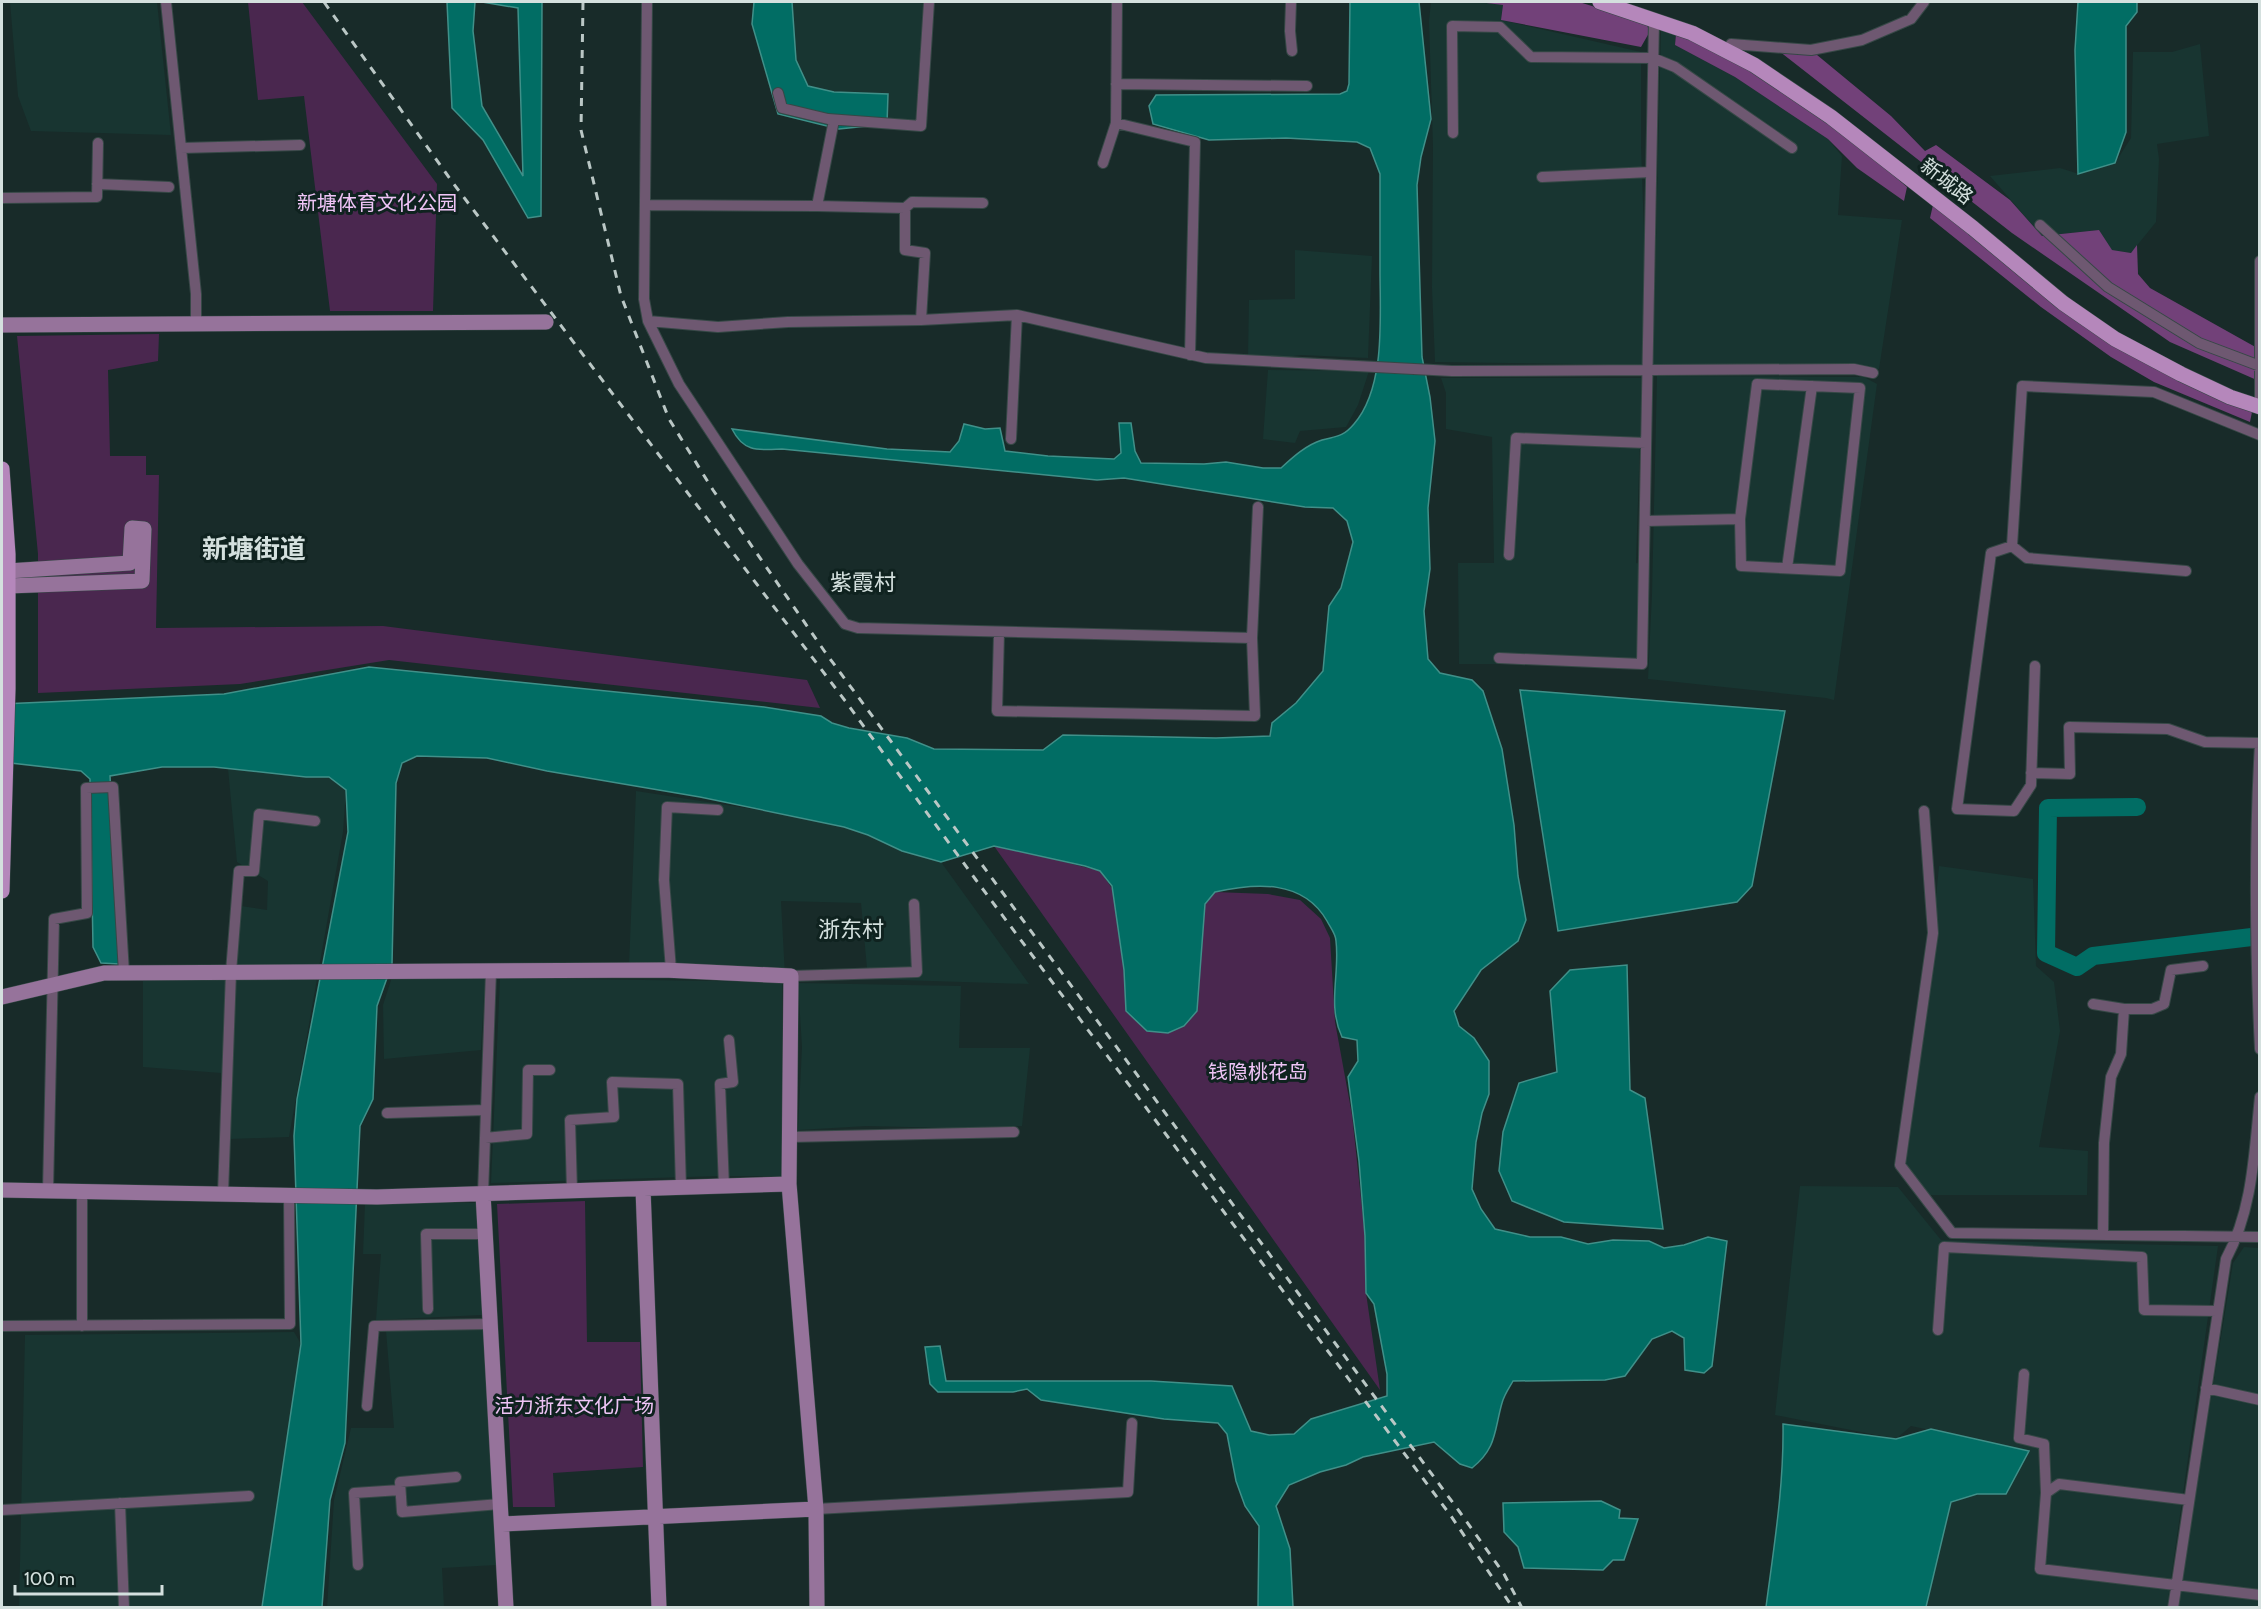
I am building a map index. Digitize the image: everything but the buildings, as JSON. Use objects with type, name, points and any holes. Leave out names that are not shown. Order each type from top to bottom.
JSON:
[{"type":"main road","name":"新城路","points":[[1600,2],[1692,33],[1754,65],[1831,117],[1973,228],[2063,303],[2115,339],[2230,397],[2259,402]]},
{"type":"main road","name":"新城路","points":[[1625,2],[1695,26],[1758,58],[1836,111],[1978,222],[2068,297],[2119,332],[2184,367],[2259,402]]},
{"type":"main road","points":[[2,469],[8,578],[8,689],[2,891]]},
{"type":"street","points":[[166,2],[196,294],[196,323]]},
{"type":"street","points":[[647,2],[644,298],[648,321],[686,393],[798,564],[845,624],[858,628],[999,633],[1252,638]]},
{"type":"street","points":[[778,93],[782,108],[834,120],[921,126],[929,2]]},
{"type":"street","points":[[1103,163],[1116,123],[1117,2]]},
{"type":"street","points":[[1291,2],[1292,51]]},
{"type":"street","points":[[1731,44],[1811,50],[1862,40],[1911,19],[1924,2]]},
{"type":"street","points":[[1499,658],[1642,664],[1654,20]]},
{"type":"street","points":[[1453,133],[1452,26],[1500,27],[1531,57],[1653,58],[1676,68],[1792,148]]},
{"type":"street","points":[[1116,84],[1307,86]]},
{"type":"street","points":[[817,206],[834,120]]},
{"type":"street","points":[[1116,123],[1195,142],[1191,355]]},
{"type":"street","points":[[2,198],[97,197],[98,143]]},
{"type":"street","points":[[181,148],[300,145]]},
{"type":"street","points":[[1542,177],[1652,172]]},
{"type":"street","points":[[97,184],[169,187]]},
{"type":"street","points":[[921,320],[925,253],[905,250],[906,208],[912,202],[983,203]]},
{"type":"street","points":[[645,205],[906,208]]},
{"type":"street","points":[[2040,225],[2108,287],[2199,343],[2259,366]]},
{"type":"street","points":[[2259,261],[2259,402]]},
{"type":"street","points":[[648,321],[718,327],[788,322],[921,320],[1017,315],[1206,358],[1452,371],[1854,369],[1873,372]]},
{"type":"street","points":[[1011,439],[1017,315]]},
{"type":"street","points":[[2,325],[546,322]]},
{"type":"street","points":[[1756,384],[1812,386],[1860,388],[1840,571],[1741,566],[1740,519],[1756,384]]},
{"type":"street","points":[[1787,568],[1812,386]]},
{"type":"street","points":[[2012,546],[2022,386],[2154,392],[2259,435]]},
{"type":"street","points":[[1509,555],[1516,438],[1646,443]]},
{"type":"street","points":[[999,633],[997,711],[1255,716],[1252,638],[1258,507]]},
{"type":"street","points":[[1645,521],[1740,519]]},
{"type":"street","points":[[132,528],[144,529],[142,580],[8,578],[130,563],[132,528]]},
{"type":"street","points":[[2012,546],[2026,558],[2187,571]]},
{"type":"street","points":[[2012,546],[1991,553],[1957,809],[2014,811],[2031,785],[2035,666]]},
{"type":"street","points":[[2031,773],[2070,774],[2069,727],[2168,729],[2205,742],[2259,744],[2255,899],[2259,1049]]},
{"type":"street","points":[[48,1191],[54,919],[87,913],[86,788],[113,787],[124,972]]},
{"type":"street","points":[[671,970],[664,880],[667,807],[718,810]]},
{"type":"street","points":[[1924,811],[1933,933],[1900,1165],[1952,1233],[2259,1237]]},
{"type":"street","points":[[223,1194],[231,972],[239,871],[254,871],[259,814],[315,821]]},
{"type":"street","points":[[2,997],[104,973],[124,972],[671,970],[791,976],[917,972],[914,904]]},
{"type":"street","points":[[2093,1004],[2124,1009],[2151,1009],[2164,1004],[2171,970],[2202,966]]},
{"type":"street","points":[[491,971],[483,1194],[506,1608]]},
{"type":"street","points":[[791,976],[789,1184],[816,1509],[817,1608]]},
{"type":"street","points":[[2103,1235],[2104,1143],[2111,1077],[2121,1054],[2124,1009]]},
{"type":"street","points":[[724,1187],[720,1084],[733,1082],[729,1040]]},
{"type":"street","points":[[485,1138],[527,1134],[528,1070],[550,1070]]},
{"type":"street","points":[[572,1191],[570,1120],[614,1117],[612,1082],[678,1084],[681,1188]]},
{"type":"street","points":[[2173,1608],[2226,1259],[2238,1236],[2247,1203],[2259,1097]]},
{"type":"street","points":[[387,1113],[486,1110]]},
{"type":"street","points":[[790,1137],[1014,1132]]},
{"type":"street","points":[[2,1190],[377,1197],[789,1184]]},
{"type":"street","points":[[643,1189],[659,1608]]},
{"type":"street","points":[[82,1191],[82,1326]]},
{"type":"street","points":[[2,1326],[290,1324],[289,1195]]},
{"type":"street","points":[[428,1309],[426,1234],[486,1234]]},
{"type":"street","points":[[1938,1330],[1944,1247],[2142,1257],[2144,1310],[2218,1311]]},
{"type":"street","points":[[367,1406],[374,1326],[490,1324]]},
{"type":"street","points":[[2024,1374],[2019,1438],[2044,1444],[2046,1493],[2040,1569],[2259,1595]]},
{"type":"street","points":[[2206,1388],[2259,1400]]},
{"type":"street","points":[[501,1524],[1128,1492],[1132,1423]]},
{"type":"street","points":[[456,1477],[400,1482],[402,1512],[500,1504]]},
{"type":"street","points":[[2046,1493],[2059,1484],[2189,1500]]},
{"type":"street","points":[[358,1565],[354,1492],[400,1490]]},
{"type":"street","points":[[2,1510],[249,1496]]},
{"type":"street","points":[[120,1503],[124,1608]]},
{"type":"shaded area","points":[[10,2],[157,2],[171,135],[31,131],[18,96]]},
{"type":"shaded area","points":[[447,2],[475,2],[473,31],[482,106],[523,176],[518,8],[482,2],[542,2],[541,216],[528,218],[483,140],[452,108]]},
{"type":"shaded area","points":[[754,2],[792,2],[796,60],[808,86],[834,92],[888,94],[887,124],[839,129],[778,114],[752,24]]},
{"type":"shaded area","points":[[792,2],[923,2],[915,126],[887,124],[887,94],[834,92],[808,86],[796,60]]},
{"type":"shaded area","points":[[1350,2],[1419,2],[1431,119],[1421,157],[1417,185],[1422,357],[1435,441],[1428,508],[1430,569],[1424,611],[1428,659],[1440,673],[1472,680],[1483,691],[1502,749],[1514,825],[1518,876],[1526,920],[1518,941],[1481,970],[1454,1011],[1459,1026],[1474,1038],[1489,1061],[1489,1094],[1476,1142],[1472,1189],[1481,1209],[1495,1229],[1530,1237],[1561,1237],[1588,1244],[1613,1240],[1649,1241],[1664,1248],[1684,1245],[1708,1237],[1727,1241],[1712,1366],[1704,1373],[1685,1370],[1684,1338],[1672,1331],[1652,1339],[1625,1376],[1605,1380],[1513,1381],[1503,1400],[1490,1446],[1472,1468],[1460,1464],[1434,1442],[1363,1457],[1289,1485],[1276,1506],[1290,1549],[1293,1607],[1258,1607],[1259,1526],[1245,1506],[1236,1481],[1227,1434],[1218,1423],[1164,1419],[1041,1400],[1027,1389],[1013,1392],[938,1392],[930,1384],[925,1347],[940,1346],[946,1381],[1151,1381],[1232,1386],[1251,1431],[1269,1435],[1294,1434],[1311,1419],[1387,1396],[1387,1374],[1374,1304],[1366,1293],[1365,1236],[1359,1161],[1348,1077],[1358,1061],[1357,1040],[1342,1037],[1338,1025],[1335,1013],[1336,938],[1317,907],[1305,897],[1277,887],[1246,887],[1215,892],[1205,904],[1197,1011],[1184,1026],[1168,1033],[1147,1031],[1126,1011],[1124,970],[1112,886],[1100,871],[994,846],[941,862],[902,851],[844,827],[700,797],[547,771],[487,758],[417,756],[402,763],[396,783],[392,964],[377,1006],[373,1099],[360,1126],[345,1443],[330,1500],[322,1607],[262,1607],[301,1344],[294,1136],[297,1099],[348,832],[346,790],[329,777],[306,777],[214,767],[162,767],[110,776],[119,964],[101,963],[93,947],[90,779],[81,771],[2,762],[2,704],[224,694],[369,667],[764,707],[821,716],[832,723],[849,728],[907,738],[934,749],[1043,750],[1063,735],[1216,738],[1270,736],[1272,723],[1296,703],[1323,671],[1329,606],[1341,588],[1353,542],[1347,521],[1333,508],[1305,507],[1124,478],[1097,480],[782,449],[759,449],[747,446],[732,429],[887,449],[950,452],[959,441],[964,424],[985,429],[1000,428],[1005,451],[1048,456],[1114,459],[1121,453],[1119,423],[1131,423],[1135,451],[1141,463],[1226,462],[1263,468],[1281,468],[1311,445],[1346,431],[1364,409],[1372,391],[1379,351],[1380,174],[1370,148],[1357,142],[1286,138],[1209,140],[1153,124],[1149,106],[1156,95],[1340,94],[1347,91]]},
{"type":"shaded area","points":[[1431,2],[1478,2],[1503,5],[1501,20],[1641,52],[1641,146],[1646,290],[1643,365],[1435,362],[1432,288],[1433,146],[1429,21]]},
{"type":"shaded area","points":[[1478,2],[1579,2],[1647,23],[1649,33],[1641,47],[1501,20],[1503,5]]},
{"type":"shaded area","points":[[2078,2],[2137,2],[2137,12],[2126,26],[2126,132],[2115,163],[2078,174],[2075,50]]},
{"type":"shaded area","points":[[1661,30],[1676,34],[1675,45],[1735,77],[1828,139],[1842,156],[1838,215],[1902,220],[1879,369],[1815,365],[1653,365]]},
{"type":"shaded area","points":[[1676,34],[1739,63],[1798,100],[1854,142],[1907,187],[1904,201],[1857,168],[1828,139],[1735,77],[1675,45]]},
{"type":"shaded area","points":[[2200,44],[2209,136],[2157,144],[2159,159],[2156,222],[2131,253],[2111,250],[2099,230],[2042,236],[1990,176],[2060,168],[2079,174],[2115,163],[2131,138],[2133,52],[2172,52]]},
{"type":"shaded area","points":[[1774,47],[1811,50],[1891,116],[1925,151],[1936,145],[2010,200],[2042,236],[2099,230],[2112,250],[2131,253],[2137,245],[2138,274],[2150,288],[2259,349],[2259,381],[2170,342],[2012,233]]},
{"type":"shaded area","points":[[1933,205],[2171,376],[2252,412],[2250,422],[2154,382],[2111,357],[2041,307],[1930,218]]},
{"type":"shaded area","points":[[1295,250],[1372,256],[1368,358],[1301,355],[1279,358],[1248,356],[1249,300],[1295,299]]},
{"type":"shaded area","points":[[1268,370],[1369,371],[1358,405],[1346,427],[1300,431],[1295,443],[1263,439]]},
{"type":"shaded area","points":[[1657,376],[1864,377],[1877,384],[1834,700],[1648,679]]},
{"type":"shaded area","points":[[1441,378],[1642,378],[1636,563],[1644,564],[1642,664],[1459,664],[1458,563],[1494,563],[1492,437],[1446,429],[1446,393]]},
{"type":"shaded area","points":[[1520,690],[1785,711],[1752,886],[1737,902],[1558,931]]},
{"type":"shaded area","points":[[228,769],[306,777],[329,777],[346,790],[343,832],[289,1137],[230,1139],[221,1073],[143,1067],[143,981],[236,967],[241,906],[267,910],[268,881],[237,862]]},
{"type":"shaded area","points":[[636,791],[772,812],[844,827],[902,851],[941,862],[1029,984],[868,979],[861,903],[781,901],[785,976],[629,966]]},
{"type":"shaded area","points":[[1939,866],[2033,879],[2036,966],[2054,982],[2060,1031],[2039,1147],[2088,1151],[2087,1195],[1923,1195],[1900,1165],[1925,1015]]},
{"type":"shaded area","points":[[1627,965],[1630,1090],[1645,1098],[1663,1229],[1564,1222],[1512,1201],[1499,1171],[1503,1132],[1519,1083],[1557,1072],[1550,991],[1570,970]]},
{"type":"shaded area","points":[[485,976],[481,1050],[384,1059],[383,1005],[392,977]]},
{"type":"shaded area","points":[[500,978],[782,982],[783,1176],[491,1183]]},
{"type":"shaded area","points":[[798,983],[961,986],[959,1048],[1030,1048],[1022,1126],[950,1128],[867,1126],[798,1130],[802,1047]]},
{"type":"shaded area","points":[[1800,1186],[1898,1187],[1941,1240],[2218,1246],[2167,1607],[1926,1607],[1951,1502],[1977,1494],[2006,1494],[2029,1451],[1911,1426],[1896,1439],[1775,1415]]},
{"type":"shaded area","points":[[365,1203],[476,1203],[482,1315],[376,1320],[381,1254],[363,1254]]},
{"type":"shaded area","points":[[2244,1247],[2259,1248],[2259,1607],[2177,1608],[2233,1263]]},
{"type":"shaded area","points":[[484,1330],[496,1565],[442,1568],[444,1607],[327,1608],[334,1500],[351,1428],[394,1428],[386,1331]]},
{"type":"shaded area","points":[[294,1332],[301,1344],[262,1607],[19,1608],[25,1335]]},
{"type":"shaded area","points":[[1783,1424],[1896,1439],[1931,1429],[2029,1451],[2006,1494],[1977,1494],[1951,1502],[1926,1607],[1766,1607],[1780,1493]]},
{"type":"shaded area","points":[[1601,1501],[1620,1510],[1619,1518],[1638,1519],[1624,1560],[1613,1560],[1603,1570],[1524,1568],[1518,1547],[1504,1532],[1503,1503]]},
{"type":"green space","name":"新塘体育文化公园","points":[[248,2],[302,2],[437,184],[433,311],[330,311],[304,96],[258,100]]},
{"type":"green space","points":[[159,334],[158,361],[108,370],[110,456],[146,456],[146,475],[159,475],[156,628],[383,626],[807,680],[820,708],[389,660],[240,684],[38,693],[38,554],[17,336]]},
{"type":"green space","name":"钱隐桃花岛","points":[[994,846],[1100,871],[1197,1011],[1205,904],[1215,892],[1268,894],[1300,900],[1321,919],[1330,938],[1335,1022],[1352,1115],[1365,1236],[1366,1293],[1380,1390]]},
{"type":"green space","name":"活力浙东文化广场","points":[[585,1201],[587,1342],[640,1342],[643,1467],[553,1473],[555,1507],[513,1507],[497,1204]]},
{"type":"waterway","points":[[2137,807],[2048,808],[2046,953],[2077,967],[2093,956],[2260,936]]},
{"type":"railway","points":[[324,2],[453,183],[846,702],[976,880],[1451,1516],[1513,1608]]},
{"type":"railway","points":[[583,2],[581,130],[621,296],[669,419],[713,490],[825,652],[1459,1511],[1504,1574],[1522,1608]]},
{"type":"district","name":"新塘街道","points":[[254,549]]},
{"type":"district","name":"紫霞村","points":[[863,582]]},
{"type":"district","name":"浙东村","points":[[851,929]]}]
